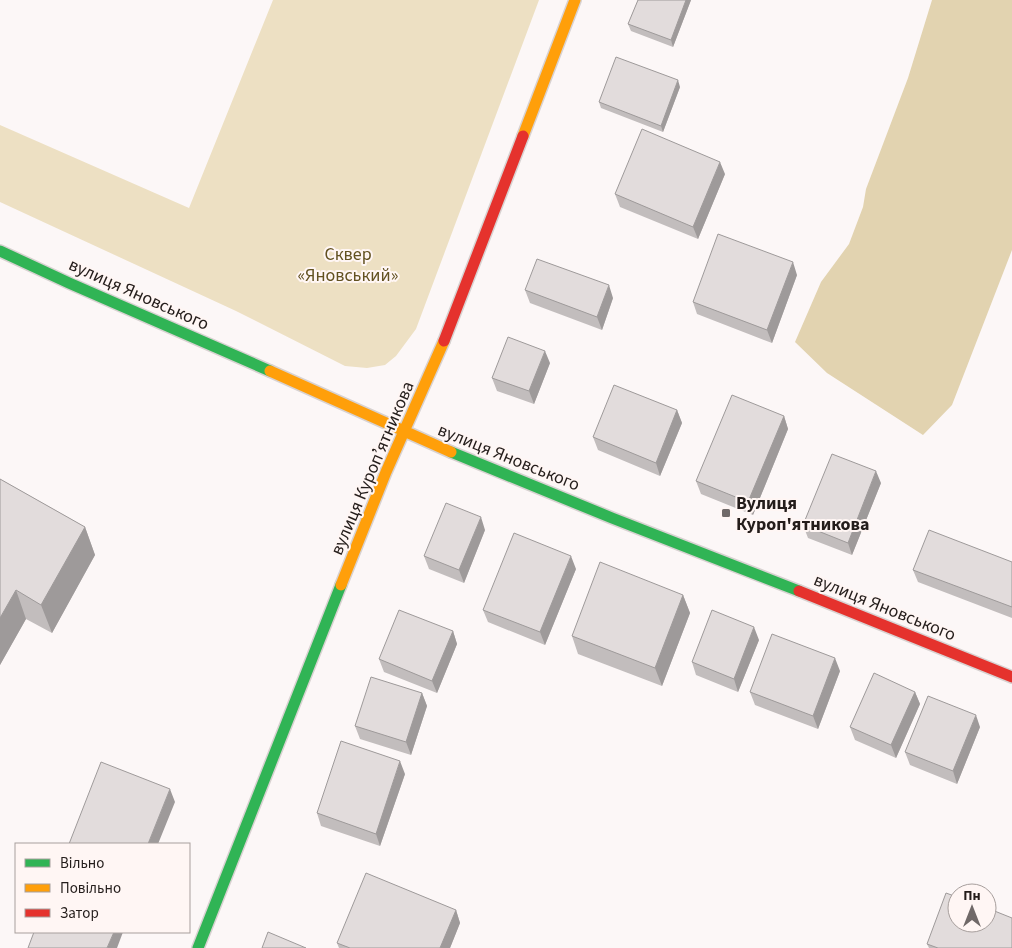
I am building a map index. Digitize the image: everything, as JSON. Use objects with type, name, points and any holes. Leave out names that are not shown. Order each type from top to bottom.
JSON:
[{"type":"main road","name":"вулиця Куропʼятникова","points":[[198,948],[383,481],[440,352],[575,0]]},
{"type":"main road","name":"вулиця Яновського","points":[[0,251],[404,432],[612,518],[1012,678]]},
{"type":"green space","name":"Сквер «Яновський»","points":[[273,0],[539,0],[416,329],[396,356],[385,365],[367,368],[345,366],[236,311],[0,202],[0,125],[189,208]]},
{"type":"shaded area","points":[[932,0],[1012,0],[1012,250],[952,405],[923,435],[827,373],[795,342],[821,282],[849,244],[863,207],[866,189],[908,78]]},
{"type":"building","points":[[638,0],[686,0],[671,40],[628,24]]},
{"type":"building","points":[[616,57],[678,80],[661,126],[599,102]]},
{"type":"building","points":[[642,129],[720,162],[693,227],[615,194]]},
{"type":"building","points":[[718,234],[793,262],[767,330],[693,302]]},
{"type":"building","points":[[537,259],[609,285],[597,317],[525,290]]},
{"type":"building","points":[[508,337],[545,351],[529,391],[492,378]]},
{"type":"building","points":[[614,385],[677,410],[656,463],[593,437]]},
{"type":"building","points":[[732,395],[784,416],[748,502],[696,481]]},
{"type":"building","points":[[832,454],[876,471],[848,543],[803,525]]},
{"type":"building","points":[[0,479],[85,527],[41,605],[16,590],[0,618]]},
{"type":"building","points":[[446,503],[481,517],[459,570],[424,556]]},
{"type":"building","points":[[929,530],[1012,562],[1012,607],[913,570]]},
{"type":"building","points":[[514,533],[571,556],[540,632],[483,610]]},
{"type":"building","points":[[600,562],[683,595],[655,668],[572,636]]},
{"type":"building","points":[[399,610],[453,631],[432,681],[379,659]]},
{"type":"building","points":[[712,610],[754,627],[734,679],[692,662]]},
{"type":"building","points":[[772,634],[835,658],[813,716],[750,692]]},
{"type":"building","points":[[874,673],[915,692],[891,745],[850,727]]},
{"type":"building","points":[[371,677],[422,693],[406,742],[355,726]]},
{"type":"building","points":[[928,696],[976,715],[953,771],[905,752]]},
{"type":"building","points":[[341,741],[400,761],[376,834],[317,813]]},
{"type":"building","points":[[101,762],[170,789],[148,843],[69,843]]},
{"type":"building","points":[[366,873],[456,910],[440,948],[350,948],[337,943]]},
{"type":"building","points":[[946,893],[947,933],[997,933],[997,912],[1012,918],[1012,948],[938,948],[927,944]]},
{"type":"building","points":[[268,932],[306,948],[262,948]]},
{"type":"building","points":[[34,933],[114,933],[107,948],[28,948]]},
{"type":"traffic: fast","points":[[0,251],[270,371]]},
{"type":"traffic: fast","points":[[451,452],[612,518],[799,591]]},
{"type":"traffic: fast","points":[[198,948],[341,585]]},
{"type":"traffic: slow","points":[[523,136],[575,0]]},
{"type":"traffic: slow","points":[[341,585],[386,472],[444,341]]},
{"type":"traffic: slow","points":[[270,371],[451,452]]},
{"type":"traffic: jam","points":[[444,341],[523,136]]},
{"type":"traffic: jam","points":[[799,591],[1012,677]]},
{"type":"place","name":"Вулиця Куроп'ятникова","points":[[726,513]]}]
